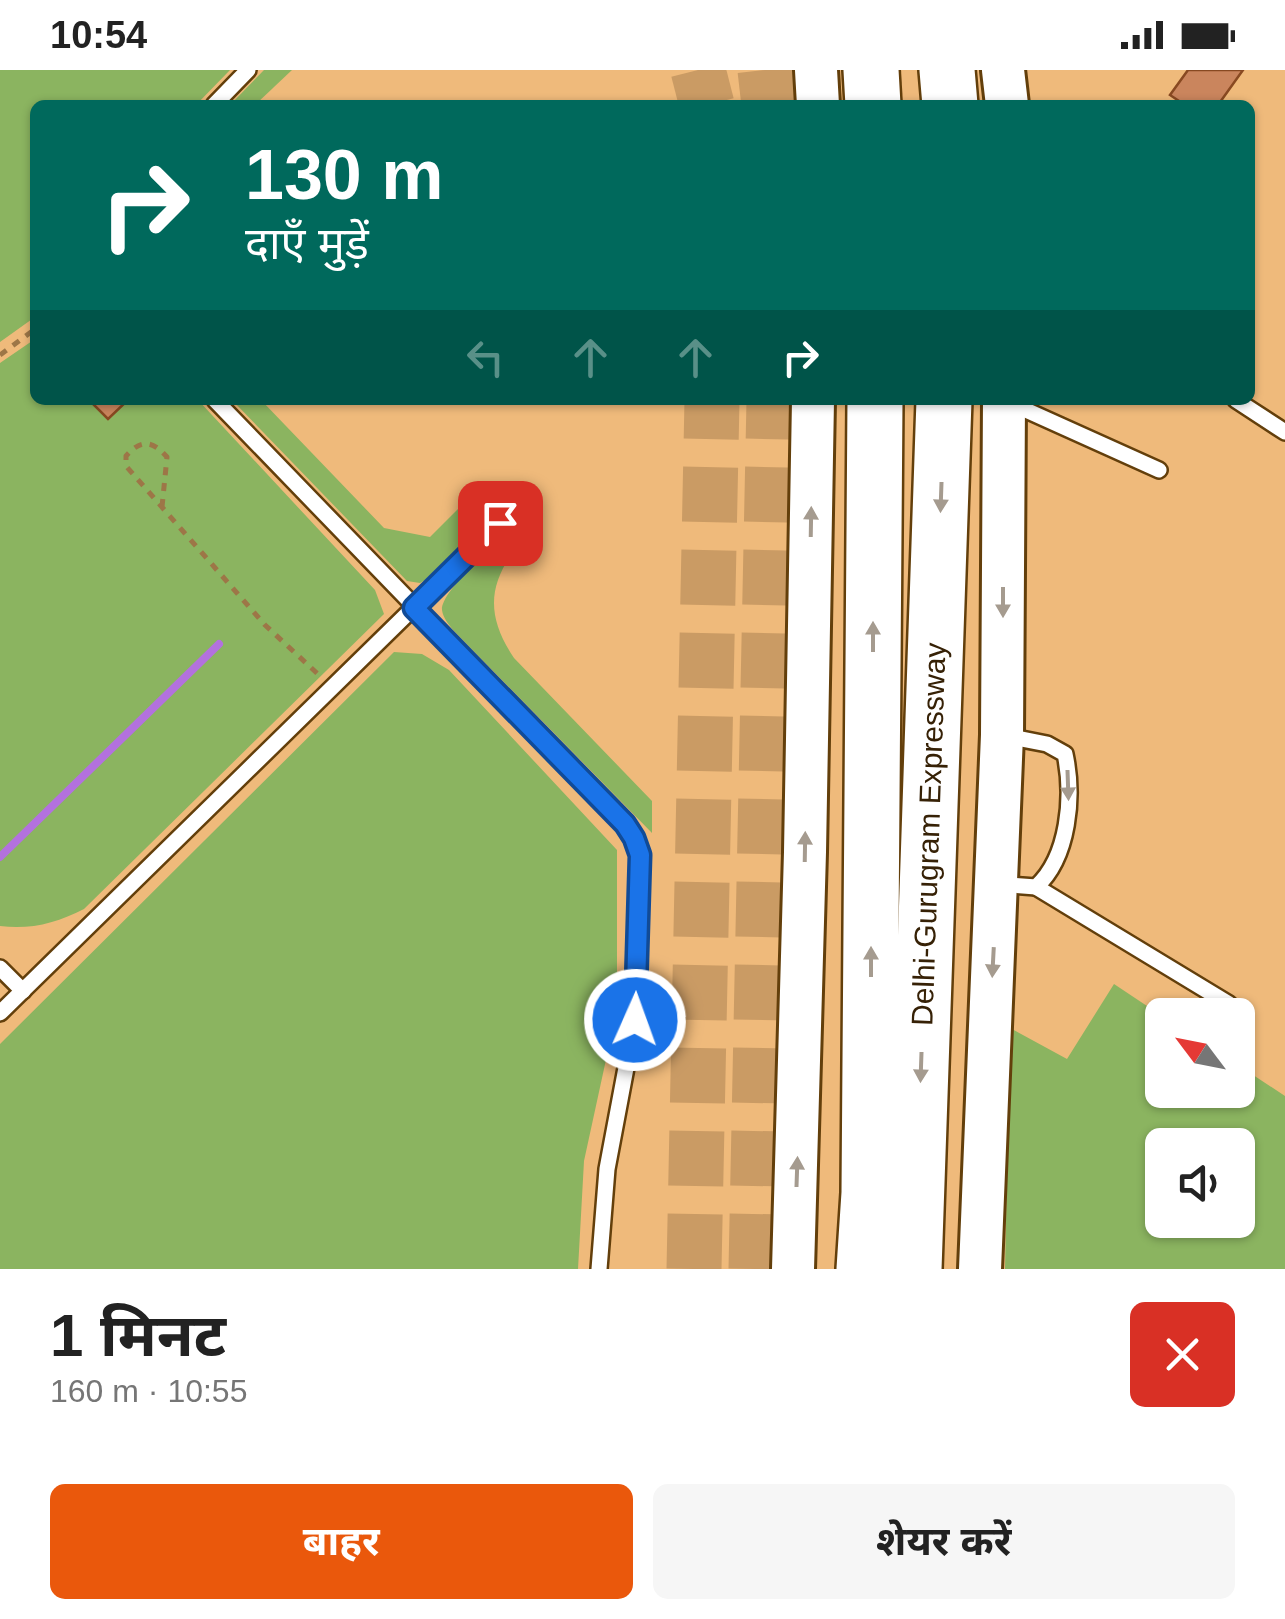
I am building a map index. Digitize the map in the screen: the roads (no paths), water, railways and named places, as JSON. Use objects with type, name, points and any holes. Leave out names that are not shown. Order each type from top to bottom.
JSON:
[{"type":"highway","points":[[871,70],[873,100]]},
{"type":"highway","points":[[948,70],[950,100]]},
{"type":"highway","name":"Delhi-Gurugram Expressway","points":[[864,1269],[869,1193],[875,405]]},
{"type":"highway","name":"Delhi-Gurugram Expressway","points":[[914,1269],[944,405]]},
{"type":"main road","points":[[816,70],[818,100]]},
{"type":"main road","points":[[1003,70],[1006,100]]},
{"type":"main road","points":[[793,1269],[806,852],[813,405]]},
{"type":"main road","points":[[980,1269],[1016,886],[1002,735],[1004,405]]},
{"type":"lane","points":[[219,100],[248,70]]},
{"type":"lane","points":[[220,405],[625,824],[634,838],[640,855],[635,1020],[607,1168],[600,1269]]},
{"type":"lane","points":[[1015,405],[1159,470]]},
{"type":"lane","points":[[1244,405],[1285,432]]},
{"type":"lane","points":[[0,1013],[500,523]]},
{"type":"lane","points":[[1002,735],[1048,744],[1065,754],[1069,772],[1070,799],[1060,849],[1048,876],[1016,886]]},
{"type":"lane","points":[[1016,886],[1218,998]]},
{"type":"lane","points":[[0,968],[23,991]]},
{"type":"waterway","points":[[0,857],[219,644]]},
{"type":"tunnel","points":[[698,70],[706,100]]},
{"type":"tunnel","points":[[765,70],[768,100]]},
{"type":"tunnel","points":[[694,1269],[712,405]]},
{"type":"tunnel","points":[[756,1269],[774,405]]}]
